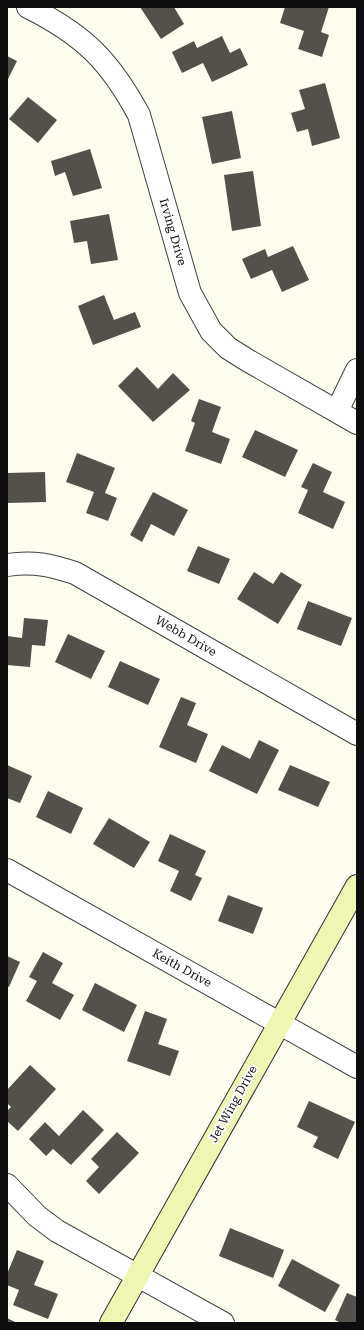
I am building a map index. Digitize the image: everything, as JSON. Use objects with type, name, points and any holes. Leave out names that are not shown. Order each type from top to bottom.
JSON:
[{"type":"main road","name":"Jet Wing Drive","points":[[111,1323],[278,1023],[357,886]]},
{"type":"street","name":"Irving Drive","points":[[28,7],[58,22],[78,36],[98,55],[128,94],[139,115],[190,293],[211,331],[228,348],[357,423]]},
{"type":"street","points":[[337,411],[357,370]]},
{"type":"street","name":"Webb Drive","points":[[7,566],[26,562],[50,565],[76,573],[357,734]]},
{"type":"street","name":"Keith Drive","points":[[7,870],[357,1067]]},
{"type":"street","points":[[10,1195],[57,1231],[223,1323]]},
{"type":"building","points":[[140,7],[174,7],[184,24],[161,39]]},
{"type":"building","points":[[285,7],[329,7],[321,32],[329,35],[322,57],[298,49],[304,31],[280,23]]},
{"type":"building","points":[[222,36],[230,53],[240,48],[248,65],[212,82],[203,63],[182,73],[172,52],[194,41],[197,48]]},
{"type":"building","points":[[7,56],[17,61],[7,81]]},
{"type":"building","points":[[325,83],[340,138],[312,146],[308,129],[297,132],[291,113],[305,109],[299,90]]},
{"type":"building","points":[[28,97],[57,120],[38,143],[9,119]]},
{"type":"building","points":[[232,111],[241,158],[212,164],[202,117]]},
{"type":"building","points":[[90,149],[102,188],[73,196],[65,172],[55,176],[51,161]]},
{"type":"building","points":[[253,171],[261,226],[232,231],[224,175]]},
{"type":"building","points":[[109,214],[118,260],[91,264],[87,241],[74,243],[70,221]]},
{"type":"building","points":[[293,246],[309,280],[282,292],[272,270],[251,279],[242,259],[265,249],[268,257]]},
{"type":"building","points":[[104,295],[114,320],[135,312],[141,327],[93,345],[78,306]]},
{"type":"building","points":[[137,367],[158,389],[173,373],[190,390],[153,422],[118,386]]},
{"type":"building","points":[[199,399],[221,407],[212,432],[230,439],[221,464],[185,451],[195,423],[191,421]]},
{"type":"building","points":[[255,430],[298,450],[285,477],[242,457]]},
{"type":"building","points":[[77,453],[115,468],[105,493],[117,498],[108,521],[86,513],[94,492],[66,482]]},
{"type":"building","points":[[313,463],[332,472],[323,492],[345,502],[333,529],[298,513],[308,490],[301,487]]},
{"type":"building","points":[[45,472],[46,502],[7,503],[7,473]]},
{"type":"building","points":[[153,492],[188,510],[174,536],[151,524],[142,542],[130,535]]},
{"type":"building","points":[[198,546],[230,559],[219,584],[187,571]]},
{"type":"building","points":[[254,572],[273,584],[281,572],[302,585],[278,624],[237,599]]},
{"type":"building","points":[[308,601],[352,618],[341,646],[297,629]]},
{"type":"building","points":[[24,618],[48,620],[45,646],[32,645],[30,667],[7,665],[7,636],[22,638]]},
{"type":"building","points":[[68,634],[105,651],[91,679],[55,662]]},
{"type":"building","points":[[120,661],[160,679],[148,705],[108,687]]},
{"type":"building","points":[[181,697],[196,703],[187,725],[208,734],[196,763],[159,747]]},
{"type":"building","points":[[259,740],[279,750],[257,794],[209,771],[222,745],[250,759]]},
{"type":"building","points":[[7,765],[32,776],[20,803],[7,798]]},
{"type":"building","points":[[290,765],[330,782],[318,807],[278,790]]},
{"type":"building","points":[[48,791],[83,808],[71,834],[36,817]]},
{"type":"building","points":[[109,818],[150,842],[134,868],[93,844]]},
{"type":"building","points":[[170,834],[206,851],[195,875],[202,878],[191,901],[170,891],[179,871],[158,861]]},
{"type":"building","points":[[228,895],[263,908],[253,934],[218,921]]},
{"type":"building","points":[[43,952],[63,963],[52,983],[74,995],[60,1020],[26,1001],[37,981],[29,977]]},
{"type":"building","points":[[7,956],[20,962],[9,987],[7,986]]},
{"type":"building","points":[[95,983],[137,1005],[124,1032],[82,1010]]},
{"type":"building","points":[[145,1011],[167,1019],[158,1044],[179,1051],[170,1076],[127,1061]]},
{"type":"building","points":[[30,1065],[56,1089],[18,1131],[7,1121],[7,1111],[11,1107],[7,1103],[7,1090]]},
{"type":"building","points":[[309,1101],[355,1122],[338,1159],[313,1147],[318,1137],[297,1127]]},
{"type":"building","points":[[83,1110],[104,1130],[71,1165],[53,1149],[46,1156],[29,1139],[45,1122],[59,1136]]},
{"type":"building","points":[[117,1132],[139,1153],[99,1194],[86,1181],[99,1167],[91,1159]]},
{"type":"building","points":[[230,1228],[284,1250],[273,1278],[219,1256]]},
{"type":"building","points":[[17,1250],[44,1261],[34,1285],[58,1294],[48,1319],[13,1305],[19,1290],[7,1285],[7,1274]]},
{"type":"building","points":[[292,1259],[340,1285],[325,1312],[278,1286]]},
{"type":"building","points":[[347,1293],[357,1297],[357,1323],[341,1323],[335,1320]]},
{"type":"building","points":[[7,1318],[17,1323],[7,1323]]}]
